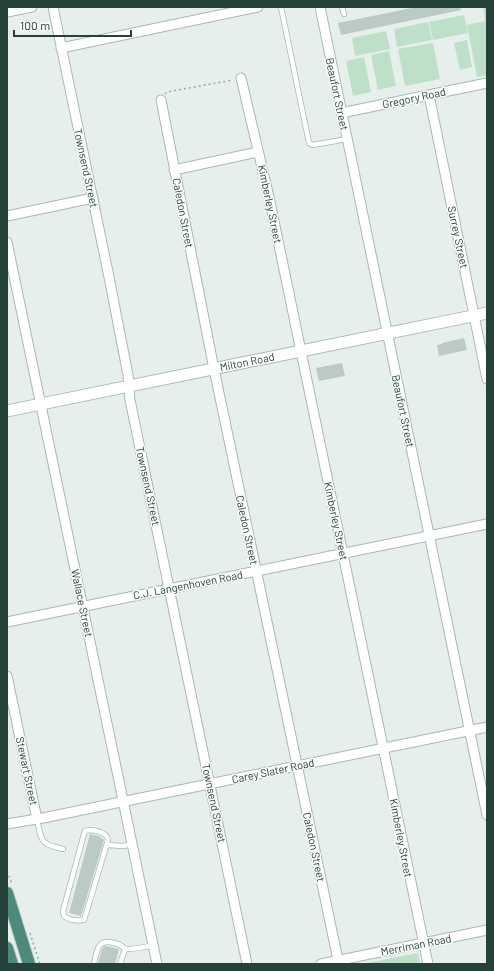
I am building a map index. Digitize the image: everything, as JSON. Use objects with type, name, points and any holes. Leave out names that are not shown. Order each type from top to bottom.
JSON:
[{"type":"highway","points":[[8,898],[29,964]]},
{"type":"highway","points":[[7,948],[12,964]]},
{"type":"street","points":[[7,12],[32,7]]},
{"type":"street","name":"Townsend Street","points":[[53,7],[127,368],[130,400],[247,964]]},
{"type":"street","points":[[61,48],[258,7]]},
{"type":"street","name":"Beaufort Street","points":[[320,7],[487,815]]},
{"type":"street","name":"Kimberley Street","points":[[241,78],[343,553],[428,964]]},
{"type":"street","name":"Gregory Road","points":[[341,113],[487,83]]},
{"type":"street","name":"Surrey Street","points":[[429,95],[487,378]]},
{"type":"street","name":"Caledon Street","points":[[161,100],[214,369],[338,960]]},
{"type":"street","points":[[174,170],[258,152]]},
{"type":"street","points":[[7,216],[93,198]]},
{"type":"street","name":"Wallace Street","points":[[7,242],[157,964]]},
{"type":"street","name":"Milton Road","points":[[7,411],[487,313]]},
{"type":"street","name":"C.J. Langenhoven Road","points":[[7,622],[487,524]]},
{"type":"street","name":"Stewart Street","points":[[7,676],[37,819]]},
{"type":"street","name":"Carey Slater Road","points":[[9,824],[487,727]]},
{"type":"street","name":"Merriman Road","points":[[321,964],[487,930]]},
{"type":"lane","points":[[281,7],[309,143],[313,145],[347,139]]},
{"type":"lane","points":[[342,7],[344,14]]},
{"type":"lane","points":[[37,819],[41,840],[47,845],[63,849]]},
{"type":"lane","points":[[90,830],[105,835],[108,837],[107,845],[86,917],[84,920],[78,921],[66,918],[64,916],[64,911],[85,831],[90,830]]},
{"type":"lane","points":[[107,845],[123,846],[132,844]]},
{"type":"lane","points":[[94,964],[100,944],[106,941],[121,945],[125,949],[139,949],[153,945]]},
{"type":"lane","points":[[120,964],[125,949]]},
{"type":"path","points":[[161,100],[167,92],[241,78]]},
{"type":"green space","points":[[483,7],[487,7],[487,75],[477,77],[467,25],[485,21]]},
{"type":"green space","points":[[464,15],[468,33],[433,40],[429,22]]},
{"type":"green space","points":[[428,22],[432,40],[397,47],[394,29]]},
{"type":"green space","points":[[386,31],[390,49],[355,56],[352,38]]},
{"type":"green space","points":[[467,40],[472,67],[460,70],[454,43]]},
{"type":"green space","points":[[433,43],[440,79],[405,86],[398,49]]},
{"type":"green space","points":[[389,51],[396,86],[378,90],[371,55]]},
{"type":"green space","points":[[364,57],[371,92],[353,96],[346,61]]},
{"type":"green space","points":[[418,953],[420,964],[362,964]]},
{"type":"building","points":[[417,7],[460,7],[461,10],[341,35],[338,23]]},
{"type":"building","points":[[464,338],[467,350],[439,356],[437,345]]},
{"type":"building","points":[[342,363],[345,376],[319,381],[316,368]]},
{"type":"building","points":[[90,834],[99,836],[104,840],[81,916],[69,913]]},
{"type":"building","points":[[105,946],[119,949],[115,964],[98,964],[102,949]]}]
